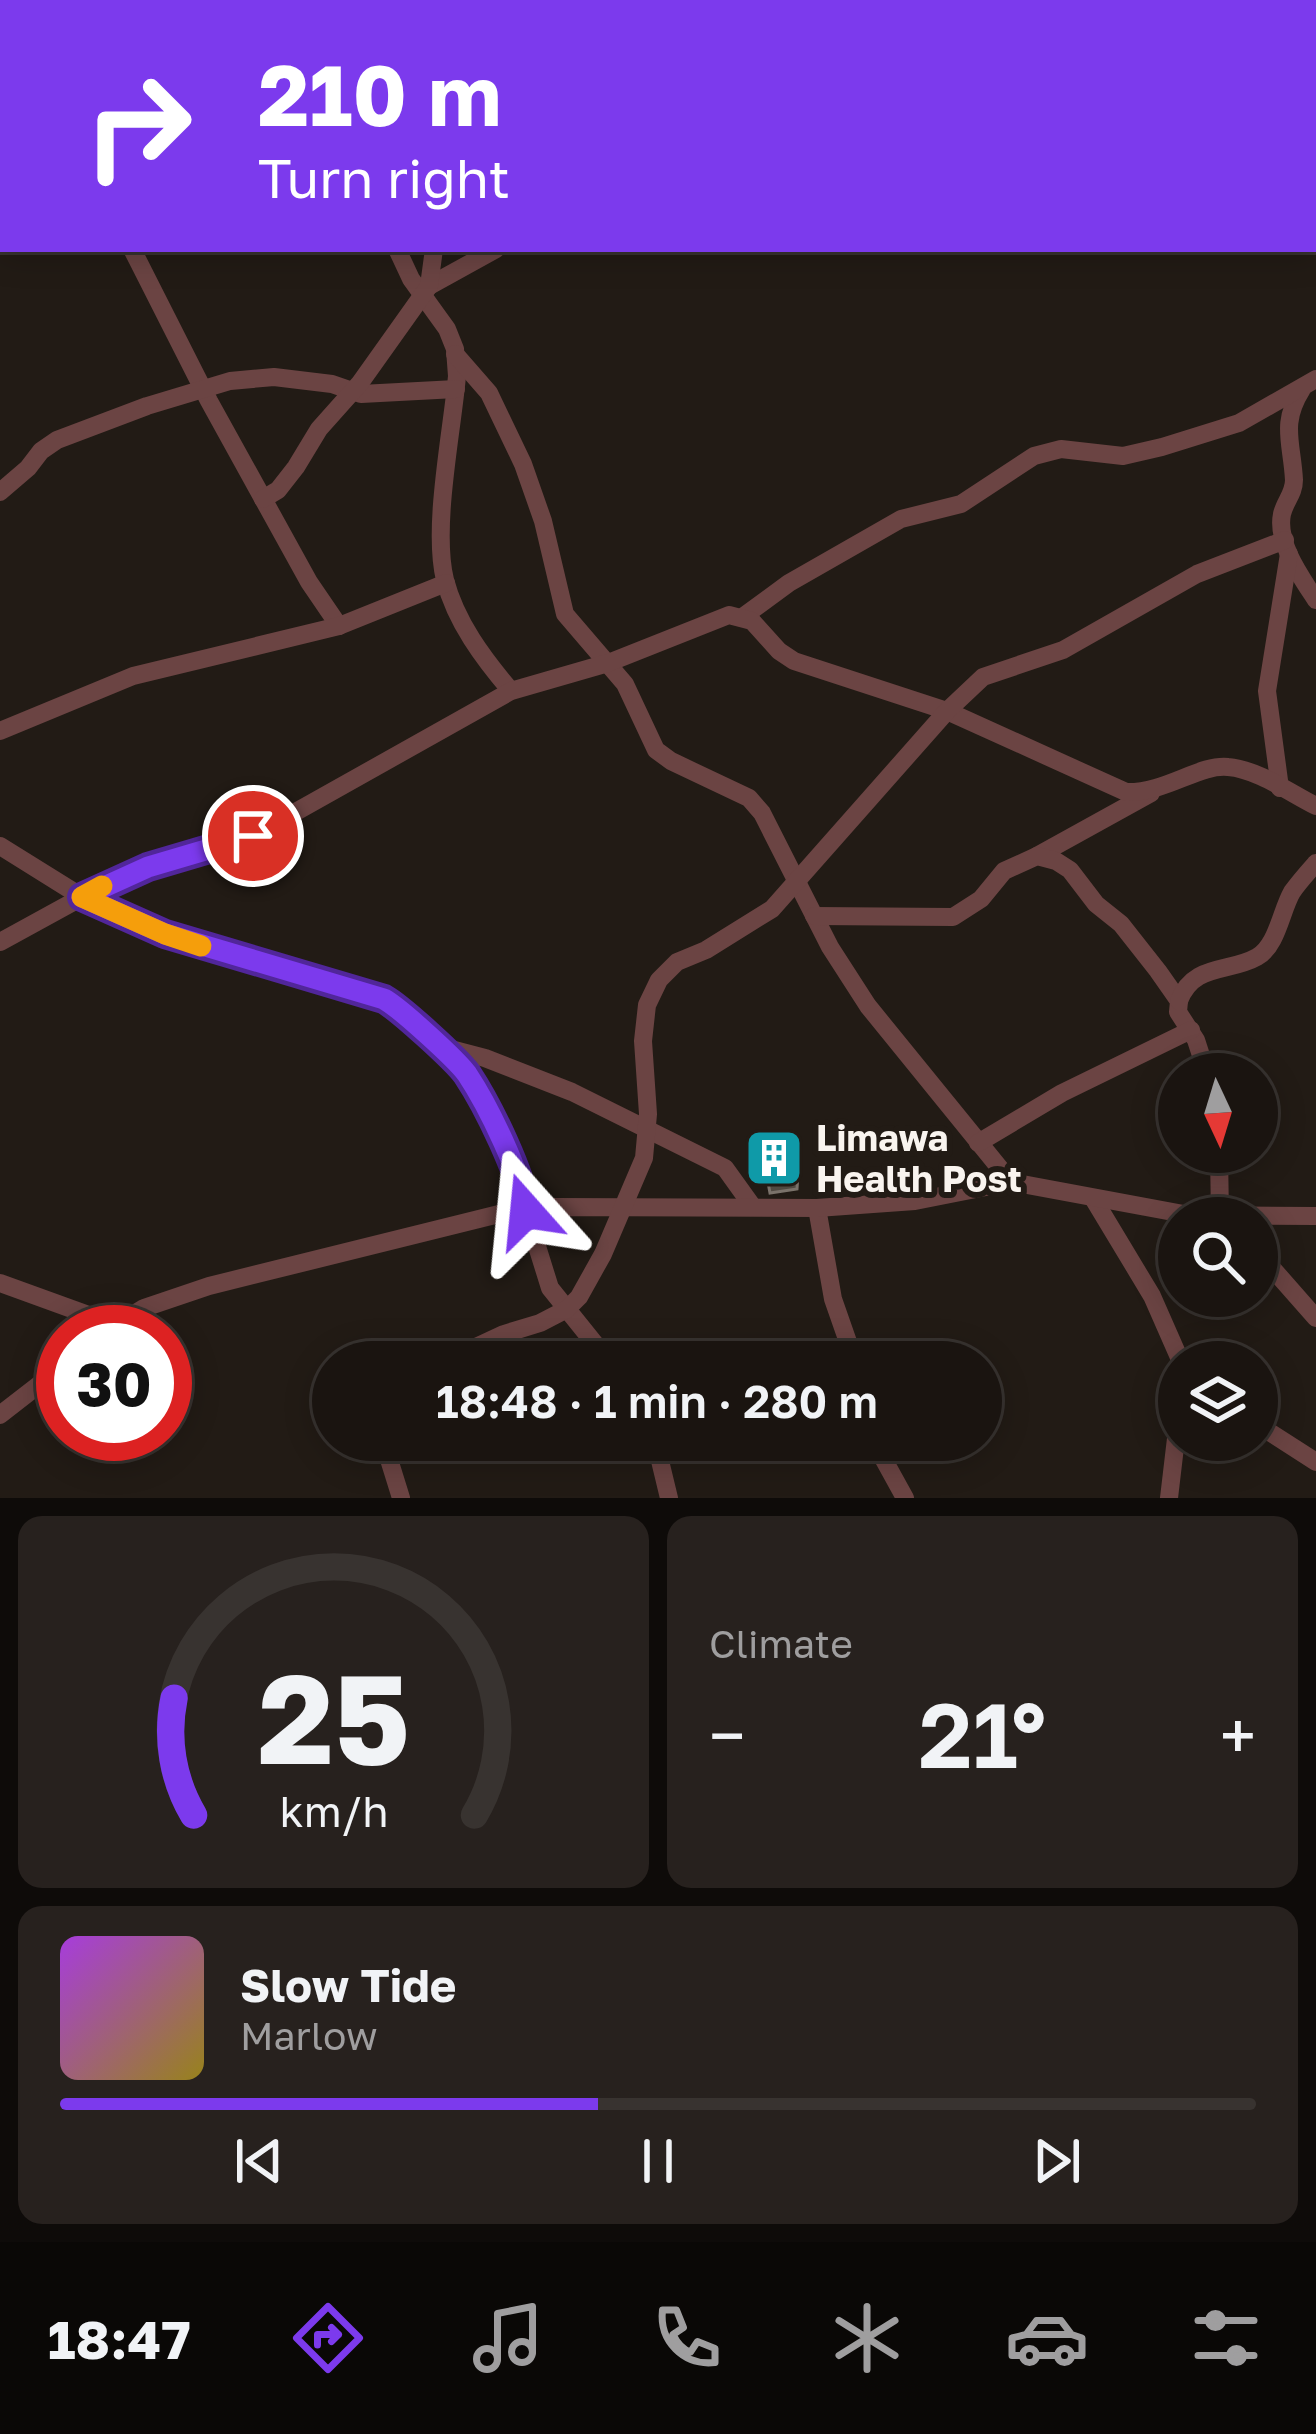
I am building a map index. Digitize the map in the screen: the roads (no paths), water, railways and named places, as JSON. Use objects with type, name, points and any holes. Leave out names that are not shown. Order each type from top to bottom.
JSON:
[{"type":"street","points":[[134,252],[202,388],[339,626]]},
{"type":"street","points":[[399,252],[447,329],[455,354],[441,544],[446,584],[470,637],[511,691]]},
{"type":"street","points":[[263,499],[278,490],[425,290],[433,252]]},
{"type":"street","points":[[425,290],[491,252]]},
{"type":"street","points":[[455,354],[489,393],[523,464],[543,521],[565,614],[625,684],[656,750],[749,798],[762,813],[814,916],[868,1006],[1011,1182]]},
{"type":"street","points":[[0,492],[57,440],[202,388],[274,377],[353,391],[456,389]]},
{"type":"street","points":[[744,616],[789,583],[902,518],[962,504],[1034,456],[1061,449],[1123,456],[1162,447],[1239,423],[1310,382]]},
{"type":"street","points":[[1280,788],[1267,691],[1287,547],[1282,511],[1294,490],[1287,425],[1291,406],[1310,382]]},
{"type":"street","points":[[1287,547],[1316,600]]},
{"type":"street","points":[[493,1341],[567,1309],[603,1254],[644,1159],[648,1130],[646,1005],[659,980],[677,962],[706,950],[772,909],[983,676],[1063,650],[1198,574],[1287,547]]},
{"type":"street","points":[[0,731],[133,676],[339,626],[446,584]]},
{"type":"street","points":[[0,942],[137,871],[253,836],[511,691],[608,663],[728,615],[744,616],[794,661],[947,711],[1126,792],[1151,793]]},
{"type":"street","points":[[814,916],[953,917],[981,899],[1004,871],[1151,793],[1215,767],[1231,766],[1316,806]]},
{"type":"street","points":[[0,846],[82,897],[165,934],[399,1007],[468,1076],[524,1186],[526,1211],[550,1288],[597,1341]]},
{"type":"street","points":[[1037,856],[1056,861],[1078,878],[1096,904],[1121,924],[1178,1001],[1200,1053]]},
{"type":"street","points":[[1178,1001],[1182,991],[1200,976],[1225,964],[1259,957],[1295,888],[1316,863]]},
{"type":"street","points":[[978,1143],[1062,1094],[1191,1030]]},
{"type":"street","points":[[435,1045],[485,1058],[572,1092],[725,1168],[753,1207]]},
{"type":"street","points":[[153,1305],[209,1286],[499,1214],[554,1207],[817,1208],[915,1201],[1011,1182],[1158,1208]]},
{"type":"street","points":[[524,1186],[554,1207]]},
{"type":"street","points":[[1093,1198],[1152,1296],[1172,1341]]},
{"type":"street","points":[[817,1208],[833,1299],[848,1341]]},
{"type":"street","points":[[1278,1216],[1316,1216]]},
{"type":"street","points":[[1278,1275],[1316,1318]]},
{"type":"street","points":[[0,1283],[54,1305]]},
{"type":"street","points":[[0,1415],[36,1387]]},
{"type":"street","points":[[1278,1438],[1316,1462]]},
{"type":"street","points":[[390,1461],[401,1498]]},
{"type":"street","points":[[660,1461],[669,1498]]},
{"type":"street","points":[[885,1461],[905,1498]]},
{"type":"street","points":[[1169,1498],[1173,1461]]},
{"type":"place","name":"Limawa Health Post","points":[[774,1158]]}]
